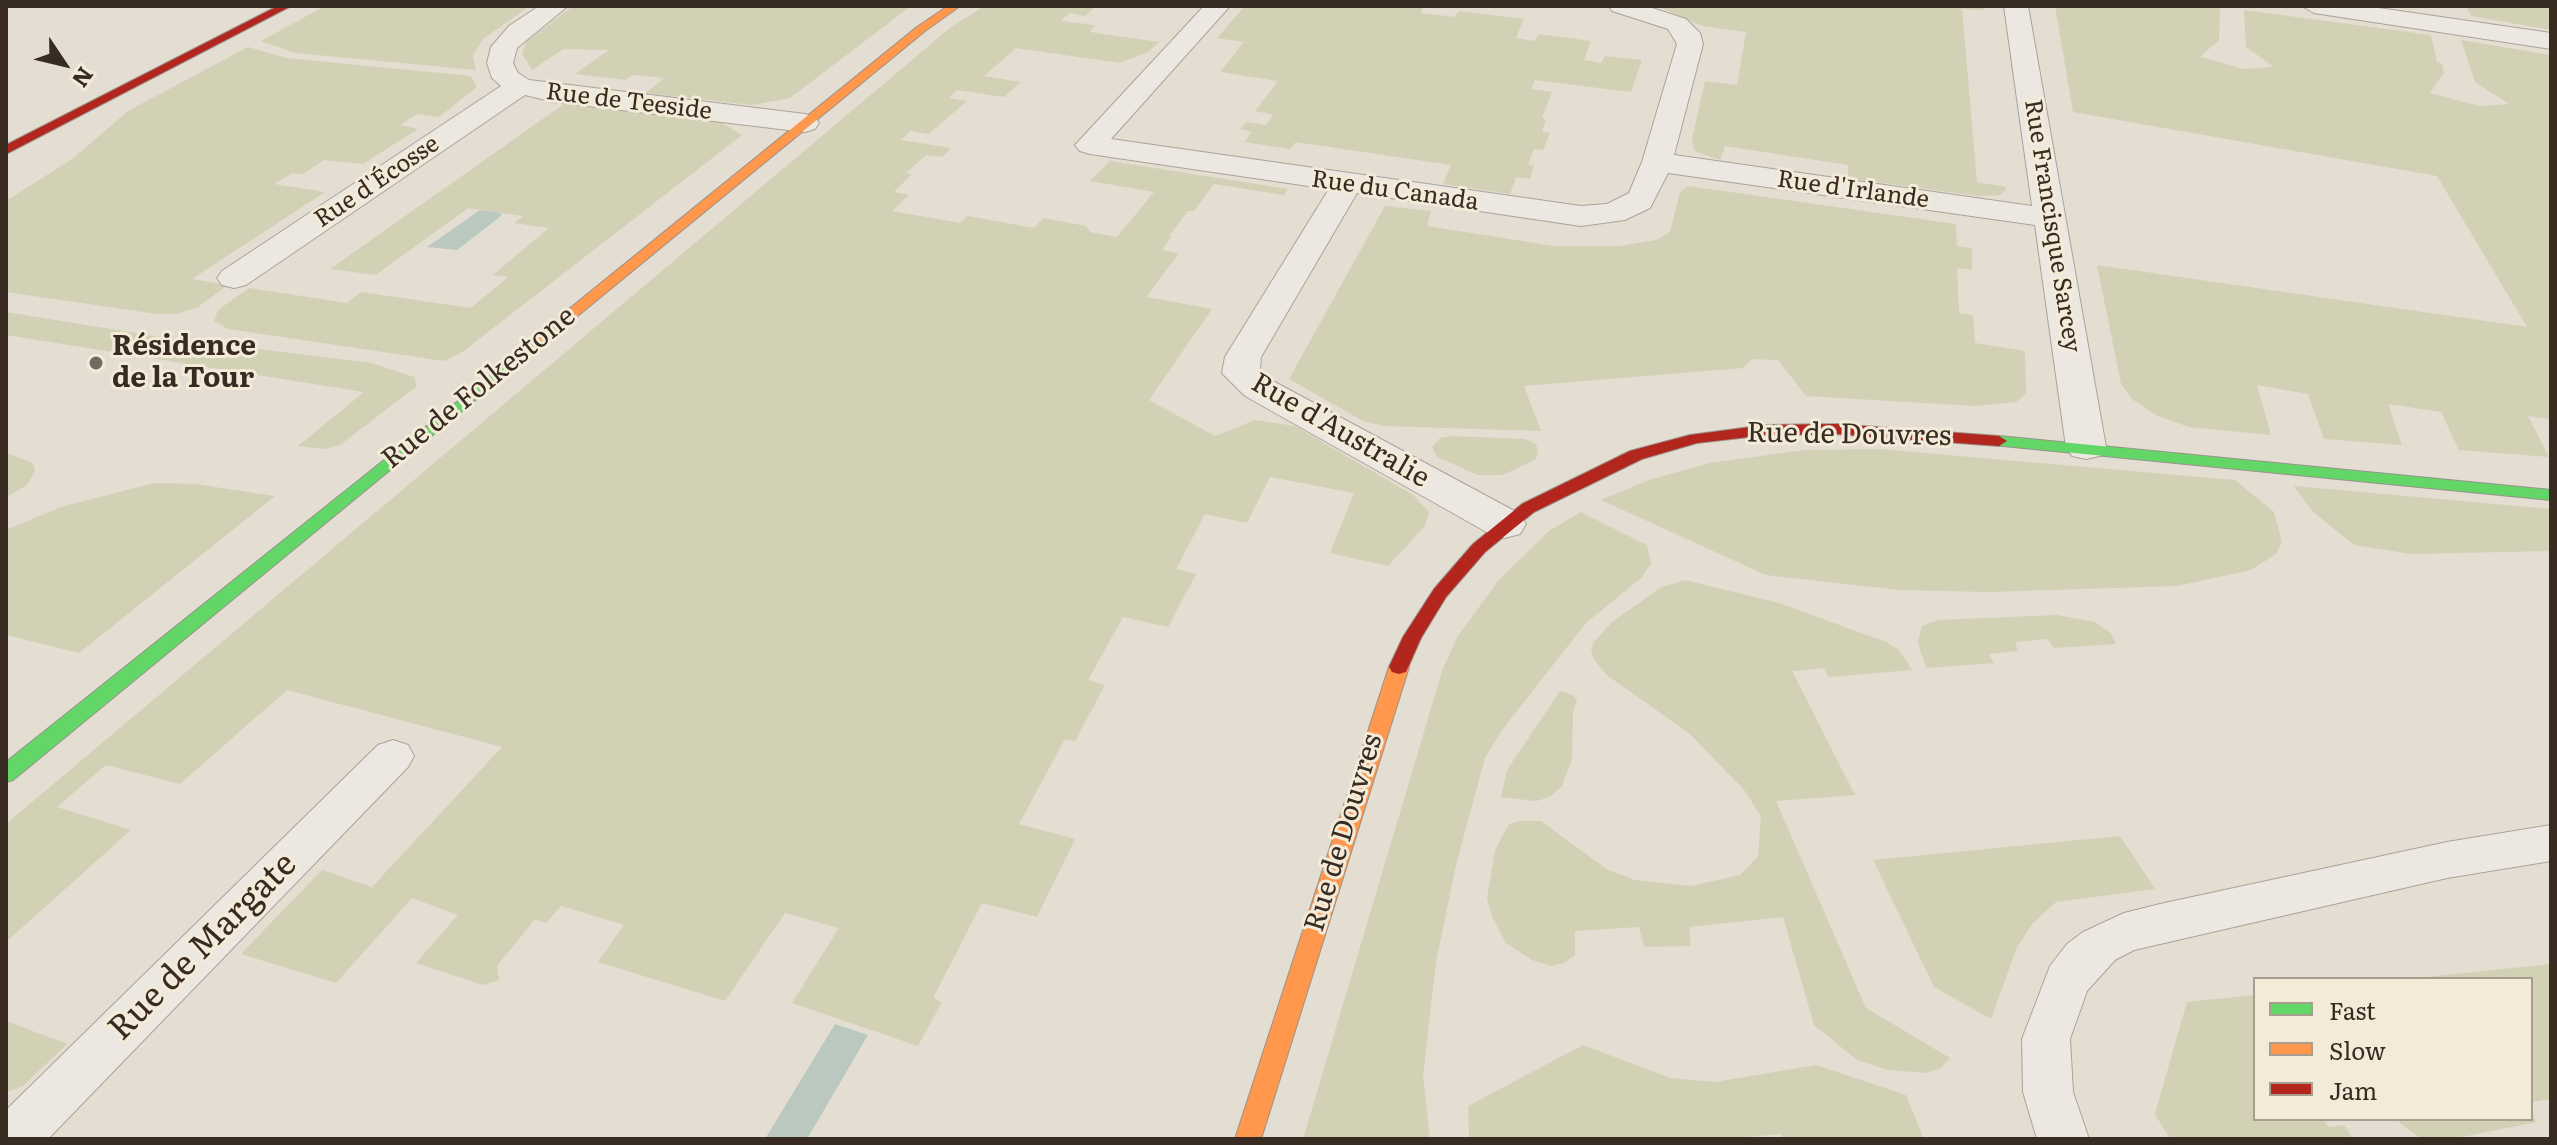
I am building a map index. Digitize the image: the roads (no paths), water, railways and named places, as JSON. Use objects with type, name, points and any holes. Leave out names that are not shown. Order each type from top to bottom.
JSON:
[{"type":"street","points":[[6,132],[256,6]]},
{"type":"street","points":[[6,150],[286,6]]},
{"type":"street","name":"Rue de Teeside","points":[[556,6],[518,31],[504,47],[500,63],[506,78],[520,86],[554,94],[805,123]]},
{"type":"street","name":"Rue de Folkestone","points":[[6,774],[805,123],[955,6]]},
{"type":"street","name":"Rue du Canada","points":[[1218,6],[1090,145],[1551,214],[1601,215],[1639,201],[1657,162],[1690,38],[1670,21],[1621,6]]},
{"type":"street","name":"Rue Francisque Sarcey","points":[[2016,6],[2086,447]]},
{"type":"street","points":[[2314,6],[2551,41]]},
{"type":"street","name":"Rue d'Écosse","points":[[234,278],[520,86]]},
{"type":"street","name":"Rue d'Irlande","points":[[1657,162],[2050,218]]},
{"type":"street","name":"Rue d'Australie","points":[[1347,184],[1243,357],[1241,373],[1258,388],[1505,524]]},
{"type":"street","name":"Rue de Douvres","points":[[1248,1139],[1401,662],[1426,611],[1457,570],[1505,524],[1554,493],[1607,466],[1663,446],[1719,435],[1836,429],[2086,447],[2248,467],[2551,495]]},
{"type":"lane","name":"Rue de Margate","points":[[13,1139],[393,756]]},
{"type":"lane","points":[[2063,1139],[2048,1092],[2046,1039],[2067,981],[2083,959],[2099,946],[2124,933],[2160,924],[2447,860],[2551,843]]},
{"type":"place","name":"Résidence de la Tour","points":[[96,363]]}]
